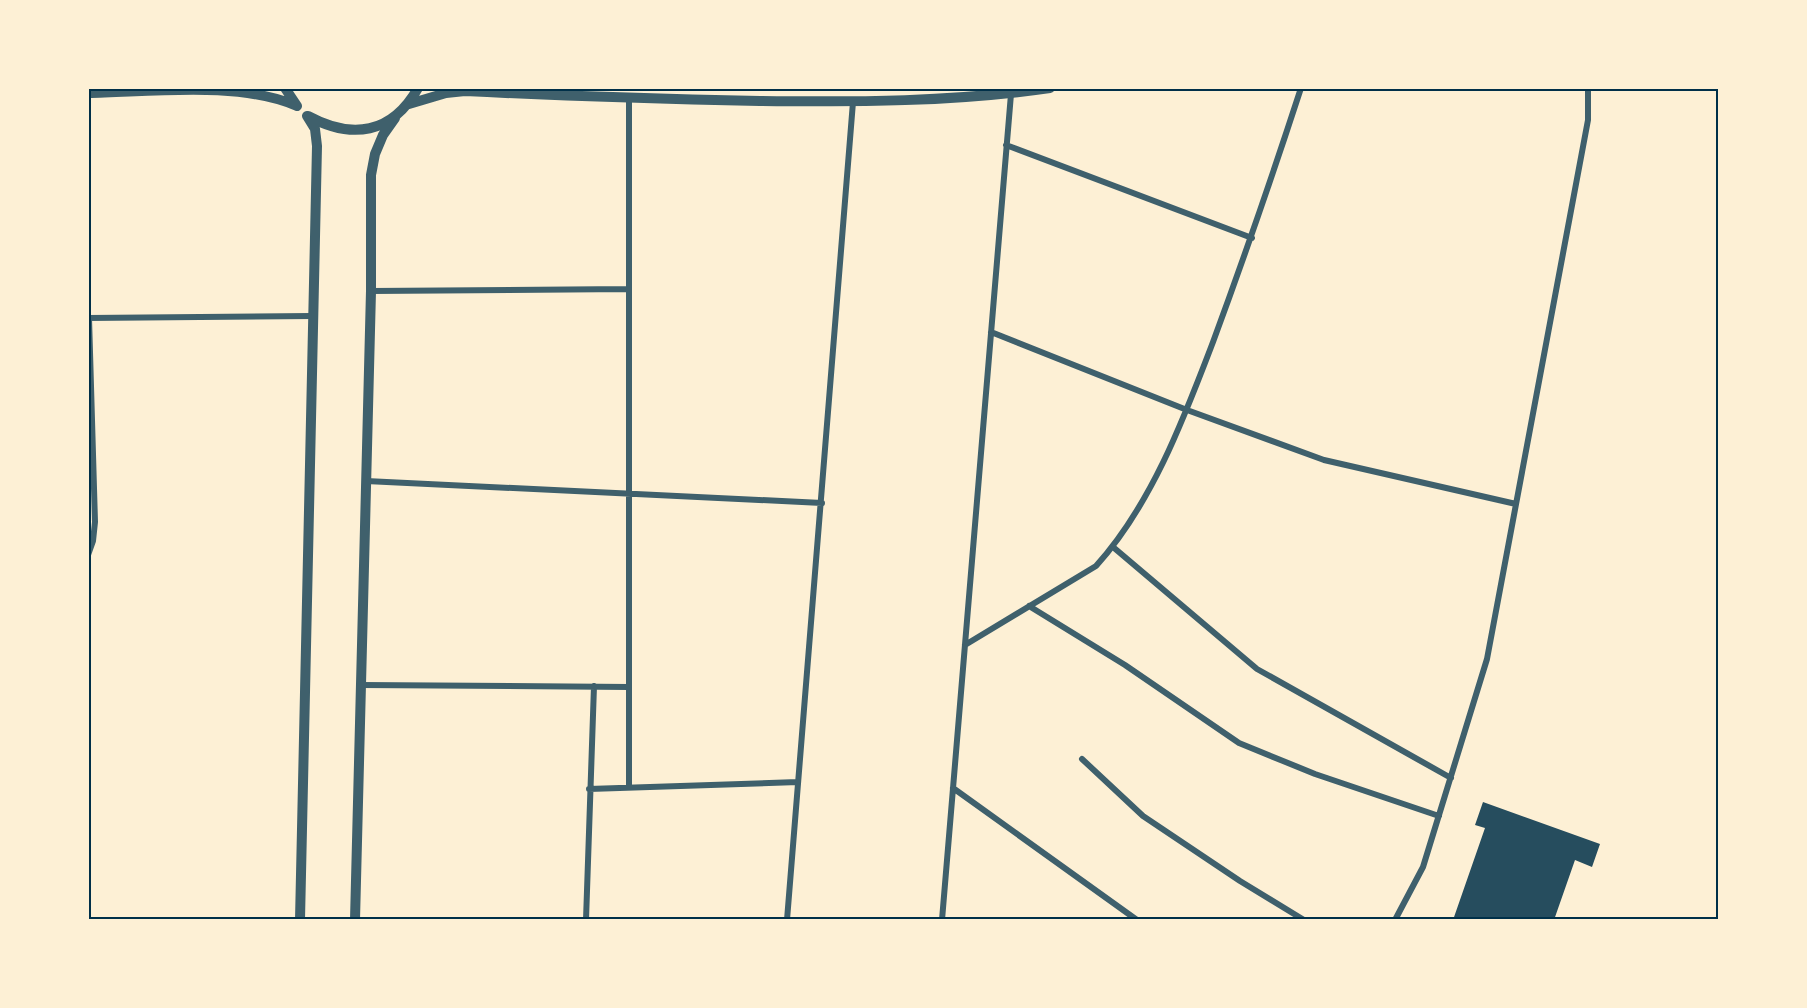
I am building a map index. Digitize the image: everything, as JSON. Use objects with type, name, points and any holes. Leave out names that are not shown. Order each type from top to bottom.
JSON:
[{"type":"street","points":[[285,88],[297,106],[308,116],[328,127],[351,131],[374,128],[394,118],[409,104],[418,88]]},
{"type":"street","points":[[409,104],[446,93],[465,91],[629,99],[853,102],[1011,94],[1050,88]]},
{"type":"street","points":[[965,645],[1096,566],[1113,547],[1148,490],[1187,410],[1252,238],[1300,88]]},
{"type":"street","points":[[1395,920],[1423,867],[1487,659],[1588,120],[1588,88]]},
{"type":"street","points":[[88,93],[244,91],[272,96],[297,106]]},
{"type":"street","points":[[942,920],[1011,94]]},
{"type":"street","points":[[629,99],[629,787]]},
{"type":"street","points":[[787,920],[853,102]]},
{"type":"street","points":[[300,920],[317,146],[315,129],[308,116]]},
{"type":"street","points":[[355,920],[371,291],[371,175],[375,154],[394,118]]},
{"type":"street","points":[[1006,145],[1252,238]]},
{"type":"street","points":[[371,291],[629,289]]},
{"type":"street","points":[[88,555],[93,541],[95,522],[89,318],[312,316]]},
{"type":"street","points":[[991,332],[1187,410],[1324,460],[1516,504]]},
{"type":"street","points":[[366,481],[822,503]]},
{"type":"street","points":[[1113,547],[1257,669],[1451,778]]},
{"type":"street","points":[[1029,606],[1125,665],[1239,743],[1315,774],[1439,816]]},
{"type":"street","points":[[361,685],[629,687]]},
{"type":"street","points":[[585,920],[594,687]]},
{"type":"street","points":[[1082,759],[1143,816],[1240,881],[1304,920]]},
{"type":"street","points":[[589,789],[798,782]]},
{"type":"street","points":[[953,788],[1137,920]]},
{"type":"building","points":[[1483,802],[1600,844],[1592,867],[1575,860],[1554,920],[1453,920],[1485,828],[1475,825]]}]
